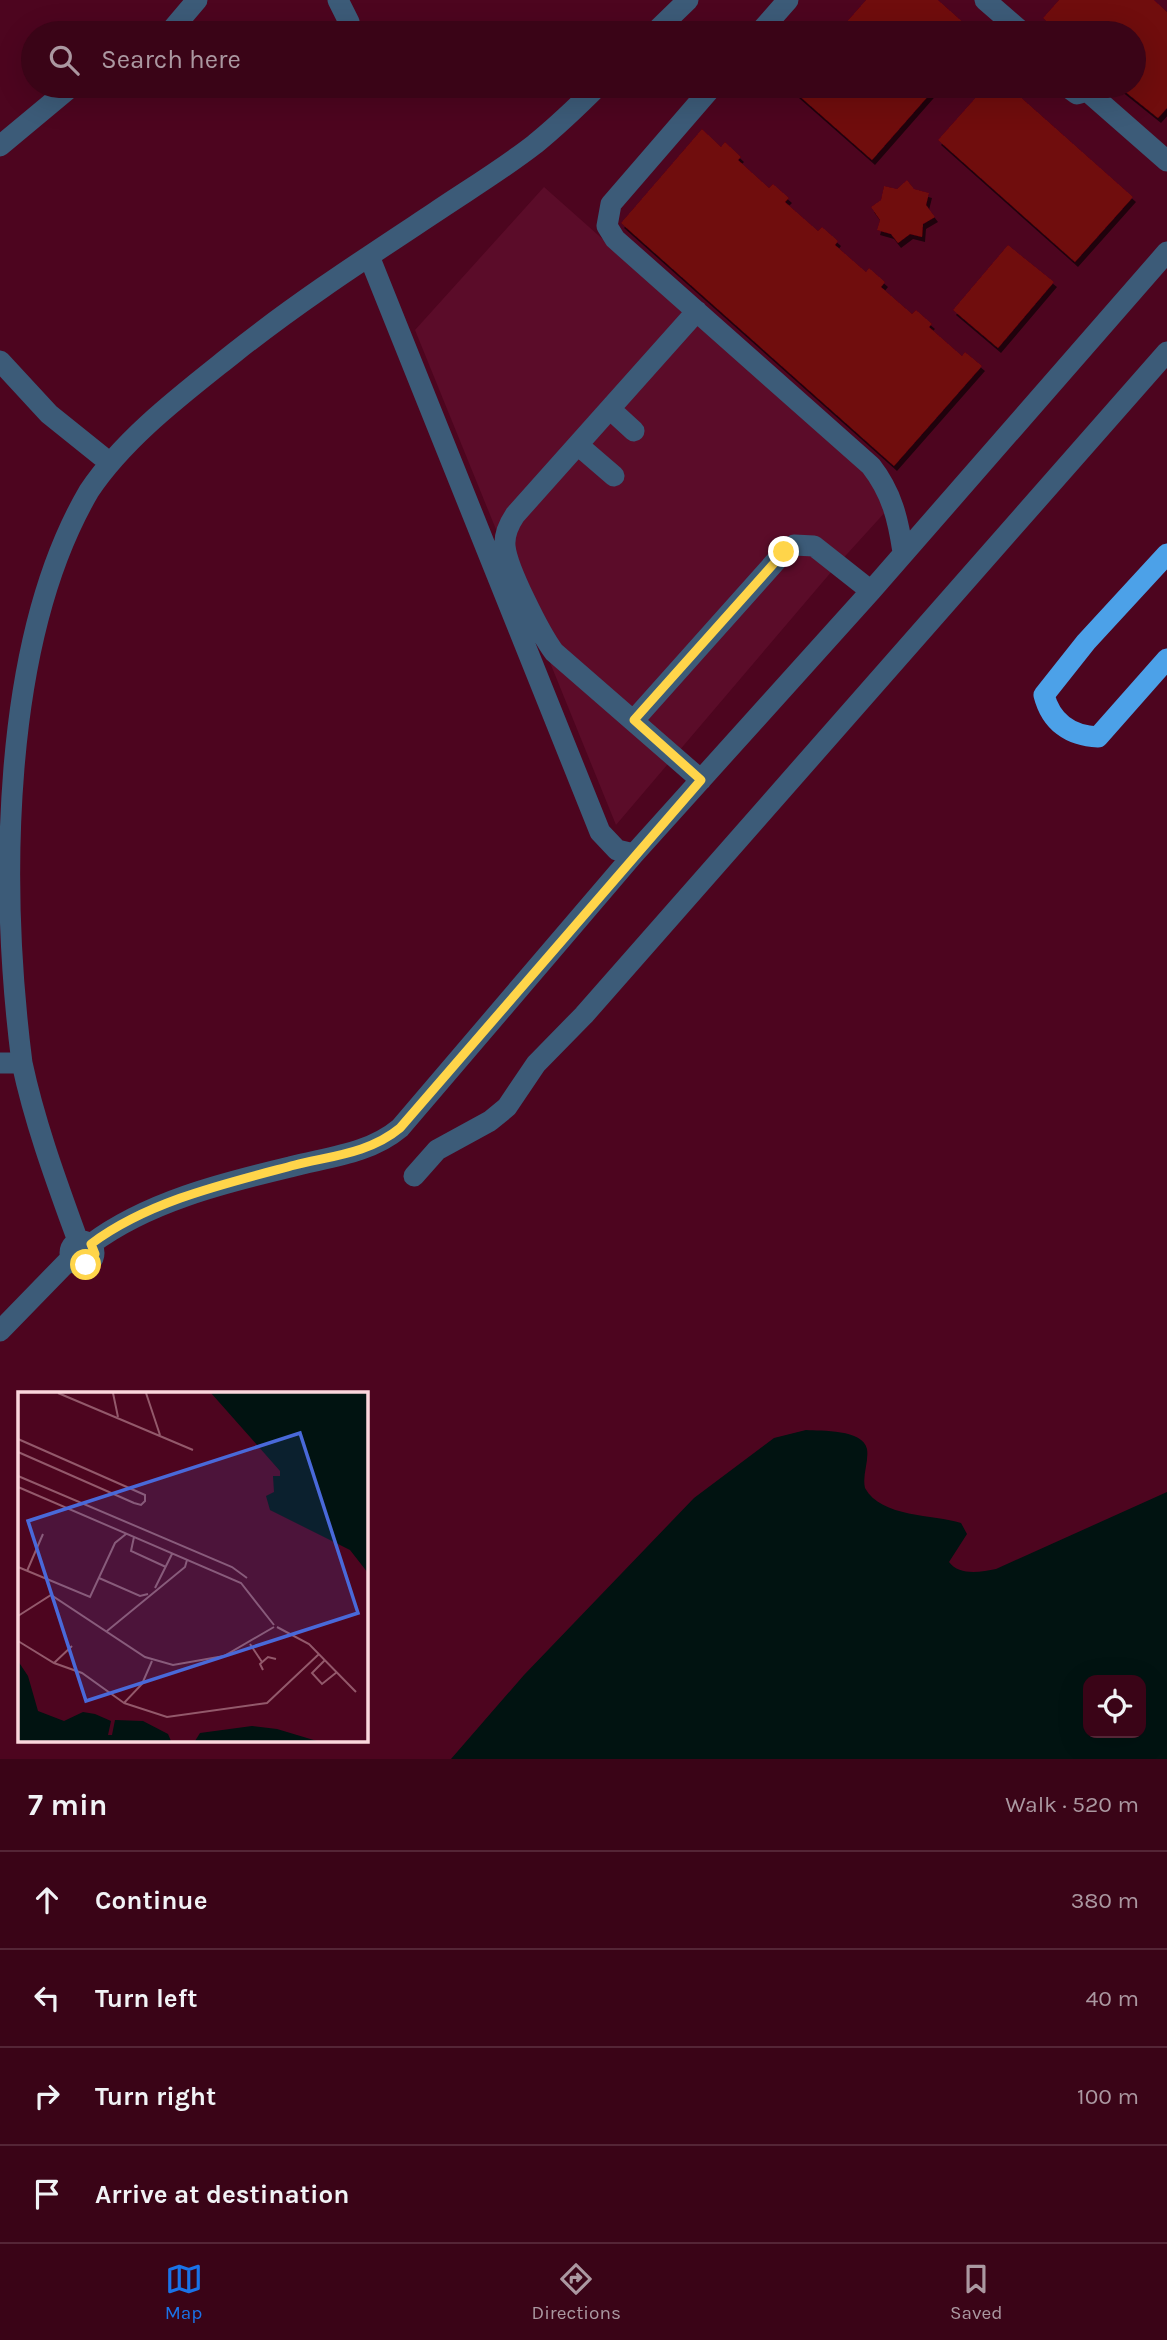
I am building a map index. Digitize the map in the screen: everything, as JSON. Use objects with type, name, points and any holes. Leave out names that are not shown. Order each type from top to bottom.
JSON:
[{"type":"highway","points":[[1167,554],[1086,642],[1044,695],[1050,712],[1062,726],[1077,734],[1098,737],[1167,659]]},
{"type":"street","points":[[179,21],[197,0]]},
{"type":"street","points":[[338,0],[348,21]]},
{"type":"street","points":[[666,21],[688,0]]},
{"type":"street","points":[[770,21],[788,0]]},
{"type":"street","points":[[985,0],[1009,21]]},
{"type":"street","points":[[0,146],[58,98]]},
{"type":"street","points":[[80,1248],[42,1136],[22,1063],[4,941],[1,892],[2,805],[13,709],[27,635],[46,573],[74,516],[110,463],[234,353],[369,256],[532,146],[585,98]]},
{"type":"street","points":[[703,98],[611,204],[607,218],[615,239],[871,466],[893,502],[903,552]]},
{"type":"street","points":[[1093,98],[1167,161]]},
{"type":"street","points":[[0,1331],[80,1248],[114,1228],[155,1210],[254,1176],[362,1150],[392,1135],[634,854],[871,591],[1167,252]]},
{"type":"street","points":[[369,256],[600,832],[617,850],[634,854]]},
{"type":"street","points":[[698,311],[511,521],[506,535],[506,550],[540,631],[554,652],[701,780]]},
{"type":"street","points":[[414,1176],[437,1150],[490,1121],[507,1107],[545,1054],[584,1015],[1167,352]]},
{"type":"street","points":[[0,361],[49,414],[110,463]]},
{"type":"street","points":[[610,409],[634,431]]},
{"type":"street","points":[[578,445],[614,476]]},
{"type":"street","points":[[634,720],[784,552],[794,545],[814,546],[871,591]]},
{"type":"street","points":[[0,1063],[22,1063]]},
{"type":"shaded area","points":[[544,187],[873,479],[888,509],[616,825],[415,330]]},
{"type":"shaded area","points":[[806,1430],[850,1434],[864,1442],[867,1449],[864,1483],[873,1498],[895,1510],[961,1523],[967,1534],[949,1562],[958,1569],[977,1572],[996,1569],[1167,1492],[1167,1759],[451,1759],[524,1675],[694,1498],[774,1438]]},
{"type":"building","points":[[866,0],[938,0],[962,21],[848,21]]},
{"type":"building","points":[[1059,0],[1154,0],[1167,12],[1167,108],[1158,118],[1133,98],[1146,98],[1146,21],[1046,21],[1043,18]]},
{"type":"building","points":[[802,98],[926,98],[872,160]]},
{"type":"building","points":[[975,98],[1022,98],[1133,197],[1075,262],[938,140]]},
{"type":"building","points":[[702,129],[721,147],[725,142],[741,157],[738,160],[769,188],[773,184],[789,198],[785,202],[818,231],[822,227],[838,241],[835,245],[866,272],[869,268],[885,282],[881,287],[912,314],[916,310],[932,324],[929,327],[962,356],[965,352],[982,366],[894,466],[621,223]]},
{"type":"building","points":[[907,180],[914,189],[929,193],[926,205],[935,217],[923,224],[922,237],[910,234],[898,243],[891,234],[877,230],[880,220],[871,207],[881,200],[884,186],[897,189]]},
{"type":"building","points":[[1008,245],[1054,282],[998,348],[953,310]]},
{"type":"route","points":[[86,1265],[92,1261],[95,1254],[91,1244],[140,1215],[254,1176],[362,1150],[383,1141],[407,1121],[634,854],[701,780],[634,720],[784,552]]}]
